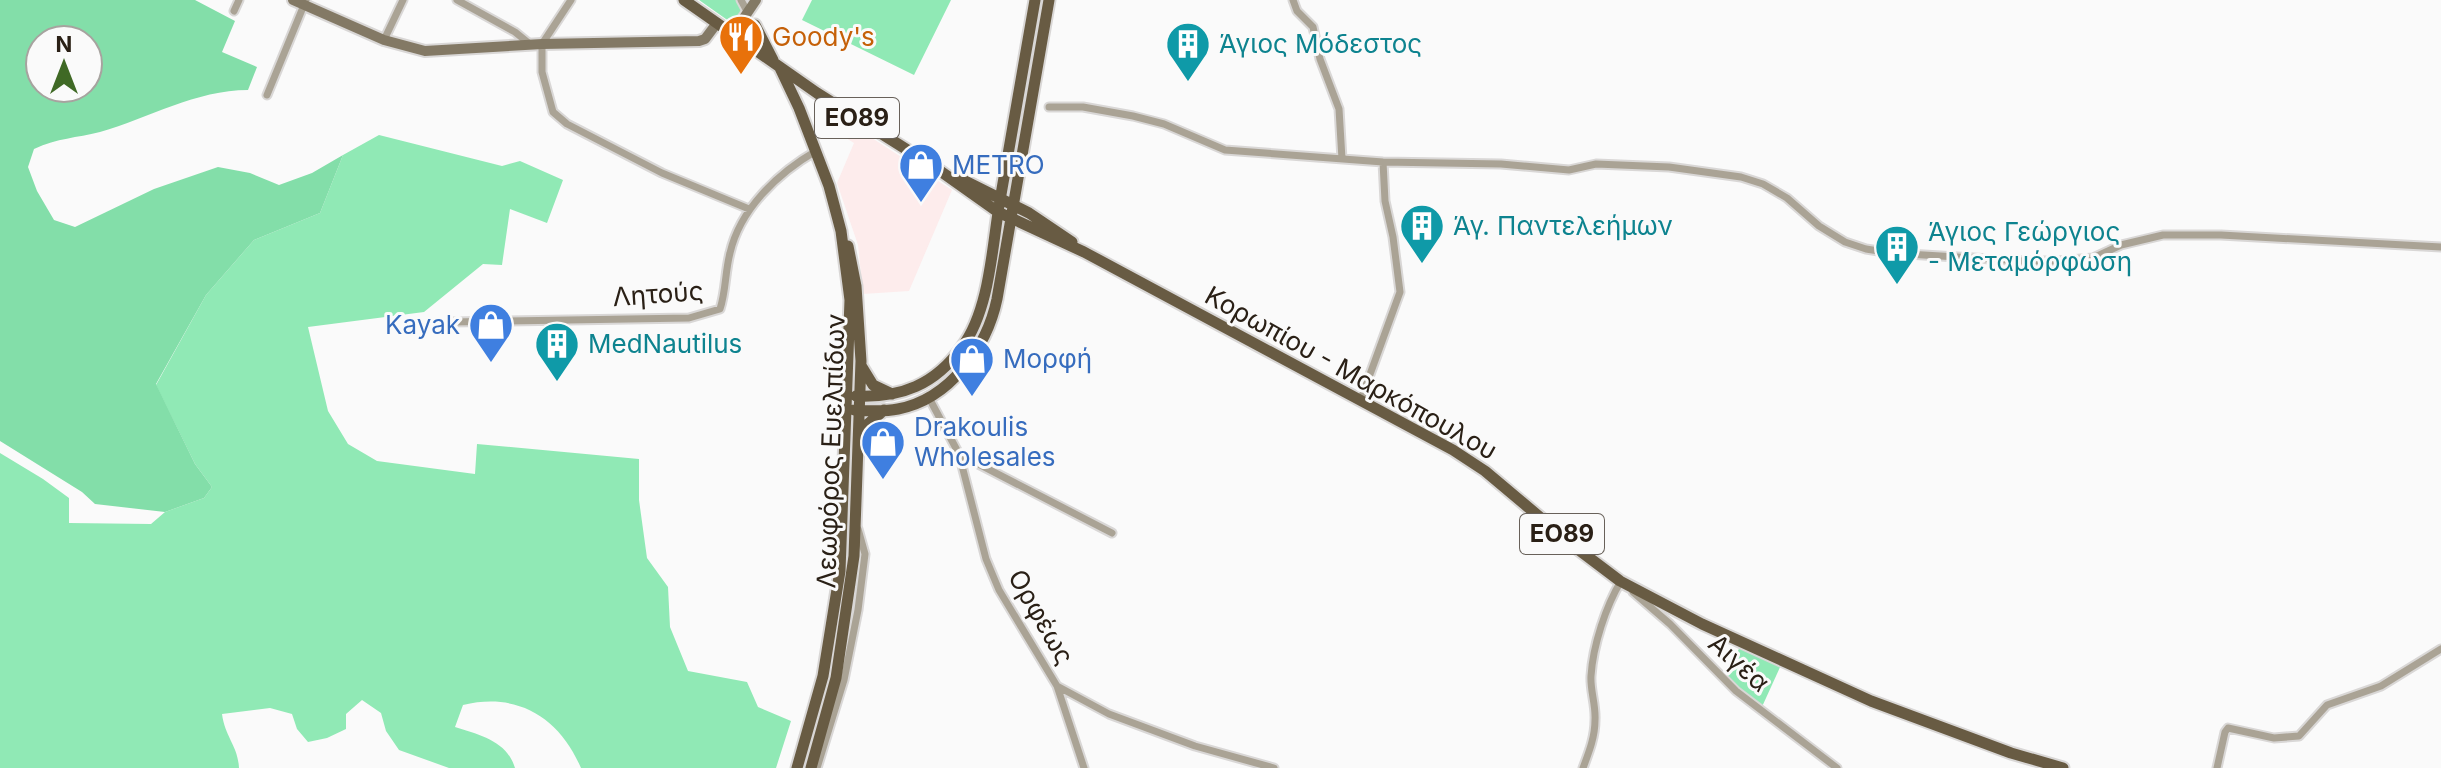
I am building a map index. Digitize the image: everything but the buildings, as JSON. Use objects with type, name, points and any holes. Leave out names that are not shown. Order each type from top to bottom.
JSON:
[{"type":"main road","name":"ΕΟ89","points":[[684,0],[778,66]]},
{"type":"main road","points":[[847,396],[897,395],[921,384],[944,368],[969,337],[980,312],[1035,0]]},
{"type":"main road","points":[[853,410],[901,408],[928,396],[963,368],[988,331],[997,299],[1049,0]]},
{"type":"main road","name":"Λεωφόρος Ευελπίδων","points":[[755,25],[778,66],[816,151],[841,231],[851,251],[861,361],[860,396],[853,410],[838,587],[823,676],[797,768]]},
{"type":"main road","name":"Κορωπίου - Μαρκόπουλου","points":[[778,66],[998,212],[1084,252],[1453,450],[1485,471],[1620,581],[1736,640],[1871,701],[2011,753],[2063,768]]},
{"type":"main road","name":"Κορωπίου - Μαρκόπουλου","points":[[936,168],[1014,205],[1084,252]]},
{"type":"main road","name":"Λεωφόρος Ευελπίδων","points":[[811,768],[821,747],[836,678],[851,589],[856,523],[859,432],[847,396],[850,300],[841,231]]},
{"type":"main road","points":[[861,361],[870,382],[897,395]]},
{"type":"main road","points":[[859,432],[884,410]]},
{"type":"street","points":[[234,11],[239,0]]},
{"type":"street","points":[[293,0],[305,2],[384,40],[425,51],[699,41],[705,39],[717,23]]},
{"type":"street","points":[[384,40],[403,0]]},
{"type":"street","points":[[457,0],[536,45],[553,112],[567,124],[662,173],[749,209]]},
{"type":"street","points":[[536,45],[571,0]]},
{"type":"street","points":[[738,38],[755,25],[741,0]]},
{"type":"street","points":[[738,38],[756,0]]},
{"type":"street","points":[[1293,0],[1297,11],[1313,27],[1320,59],[1339,109],[1342,159]]},
{"type":"street","points":[[267,95],[305,2]]},
{"type":"street","points":[[1049,107],[1083,107],[1133,116],[1164,124],[1225,150],[1383,162],[1501,164],[1569,170],[1596,164],[1669,167],[1741,177],[1763,184],[1787,198],[1819,226],[1845,242],[1891,253],[2058,261],[2093,258],[2121,245],[2163,235],[2221,235],[2441,247]]},
{"type":"street","name":"Λητούς","points":[[452,322],[689,318],[720,309],[730,251],[749,209],[781,176],[816,151]]},
{"type":"street","points":[[1361,399],[1400,292],[1385,201],[1383,162]]},
{"type":"street","name":"Ορφέως","points":[[928,396],[959,454],[986,559],[999,590],[1057,686],[1109,714],[1195,746],[1274,768]]},
{"type":"street","points":[[959,454],[1112,533]]},
{"type":"street","points":[[1583,768],[1591,748],[1595,719],[1591,677],[1596,650],[1620,581]]},
{"type":"street","name":"Αιγέα","points":[[1620,581],[1670,624],[1736,691],[1837,768]]},
{"type":"street","points":[[2217,768],[2228,728],[2274,738],[2299,736],[2327,705],[2381,686],[2441,649]]},
{"type":"street","points":[[1057,686],[1084,768]]},
{"type":"street","points":[[817,768],[821,747]]},
{"type":"shaded area","points":[[852,125],[952,190],[909,291],[863,294],[858,245],[837,183],[854,143],[846,138]]},
{"type":"green space","points":[[0,0],[195,0],[235,21],[222,52],[257,67],[248,90],[191,100],[100,132],[59,140],[34,149],[28,167],[37,191],[54,220],[75,227],[154,189],[218,167],[250,173],[279,185],[312,173],[343,155],[320,213],[254,240],[206,295],[156,384],[195,464],[212,487],[204,498],[165,512],[95,504],[82,492],[0,441]]},
{"type":"green space","points":[[699,0],[736,0],[744,13],[733,24]]},
{"type":"green space","points":[[812,0],[951,0],[914,75],[802,20]]},
{"type":"green space","points":[[379,135],[502,166],[520,161],[563,180],[547,223],[510,209],[502,265],[483,264],[424,312],[308,327],[328,411],[348,444],[377,461],[475,474],[477,444],[639,459],[639,500],[647,558],[668,587],[670,627],[688,671],[747,682],[758,707],[791,721],[776,768],[581,768],[561,735],[534,712],[502,702],[483,702],[463,705],[455,727],[499,745],[515,768],[449,768],[399,750],[386,731],[381,713],[362,700],[346,714],[346,729],[308,742],[297,729],[292,714],[270,708],[222,714],[239,768],[0,768],[0,453],[69,498],[69,523],[151,524],[165,512],[204,498],[212,487],[195,464],[156,385],[206,295],[254,240],[320,213],[343,155]]},
{"type":"green space","points":[[1740,646],[1781,665],[1761,709],[1727,678]]},
{"type":"place","name":"Goody's","points":[[741,76]]},
{"type":"place","name":"Άγιος Μόδεστος","points":[[1188,83]]},
{"type":"place","name":"METRO","points":[[921,204]]},
{"type":"place","name":"Άγ. Παντελεήμων","points":[[1422,265]]},
{"type":"place","name":"Άγιος Γεώργιος - Μεταμόρφωση","points":[[1897,286]]},
{"type":"place","name":"Kayak","points":[[491,364]]},
{"type":"place","name":"MedNautilus","points":[[557,383]]},
{"type":"place","name":"Μορφή","points":[[972,398]]},
{"type":"place","name":"Drakoulis Wholesales","points":[[883,481]]}]
